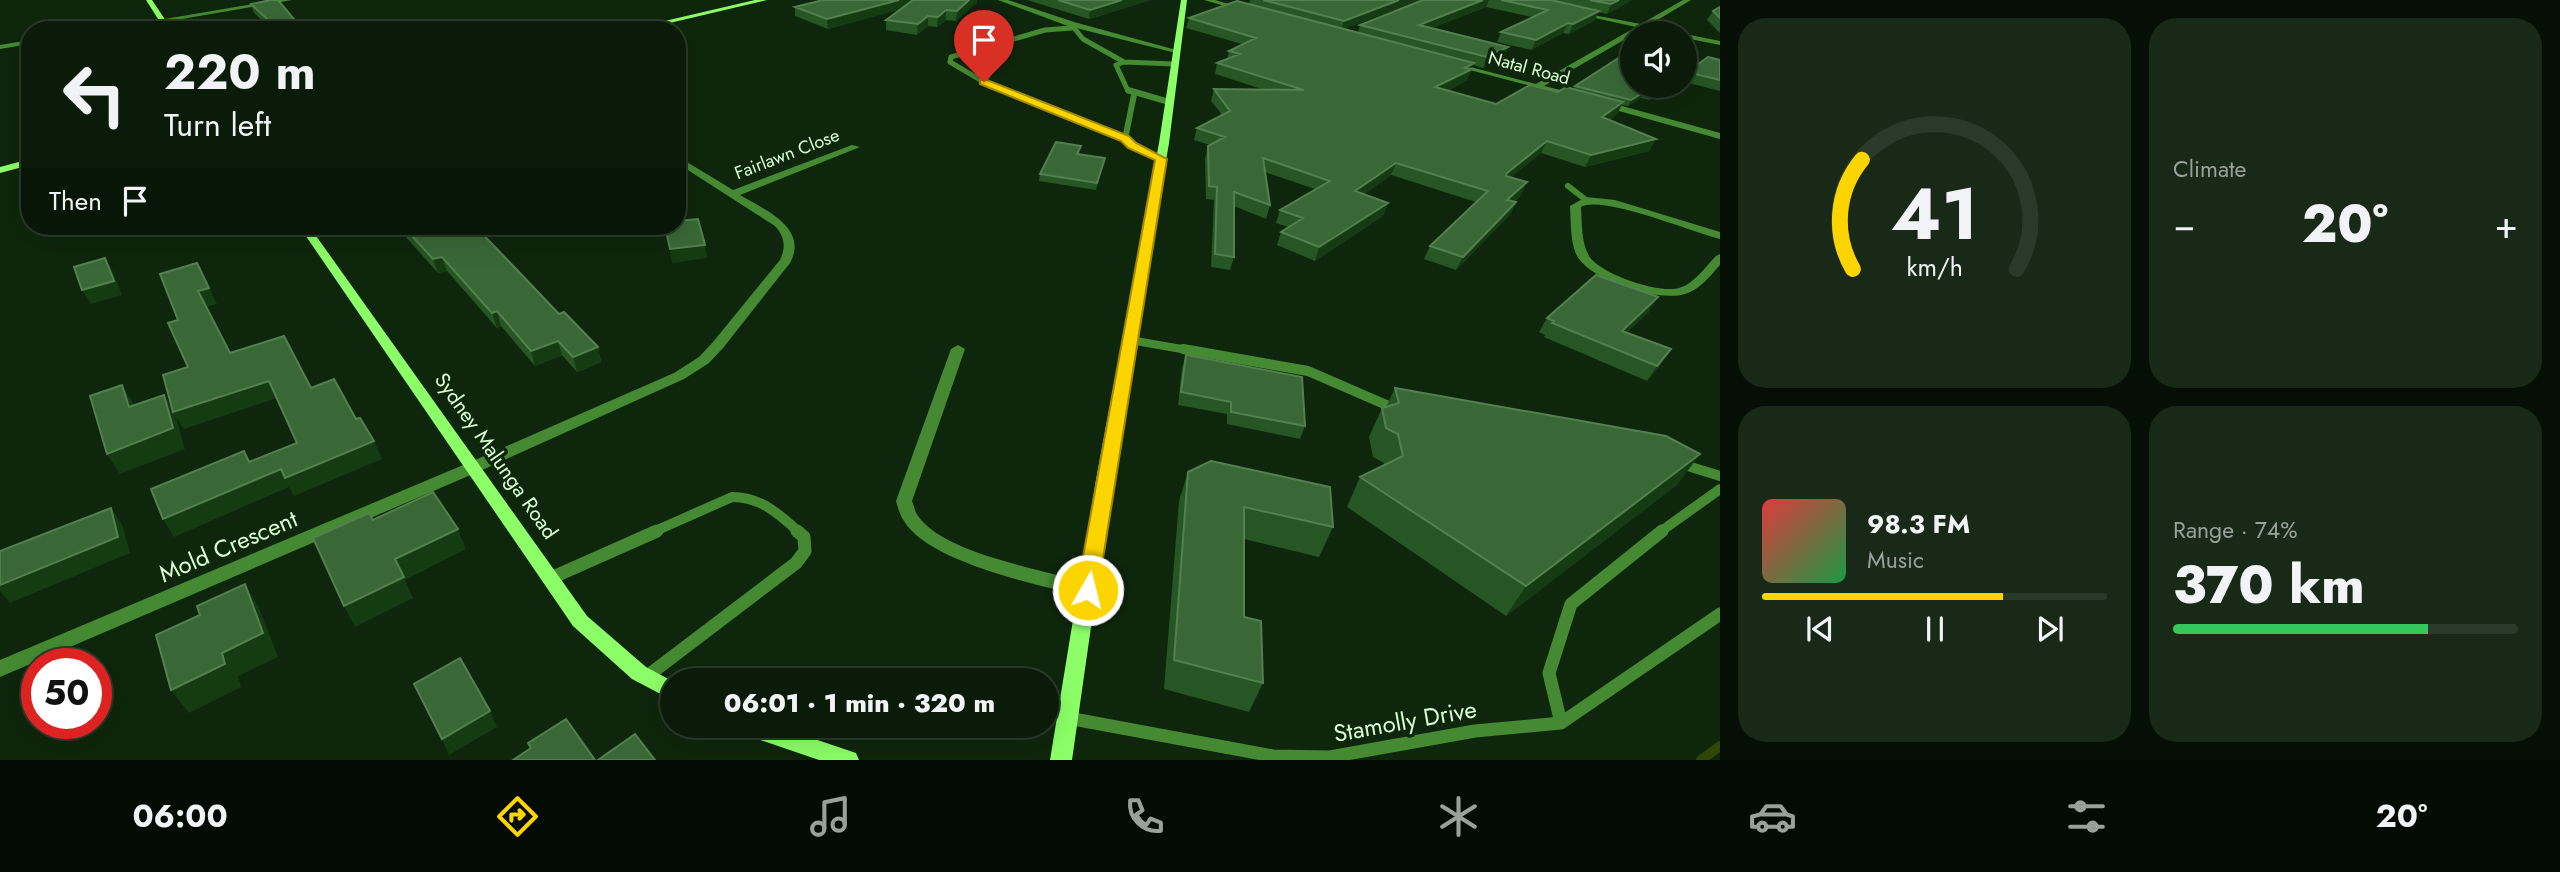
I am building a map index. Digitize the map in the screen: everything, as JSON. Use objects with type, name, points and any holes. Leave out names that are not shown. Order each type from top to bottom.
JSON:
[{"type":"main road","points":[[149,0],[162,20]]},
{"type":"main road","points":[[670,21],[764,0]]},
{"type":"main road","points":[[1061,760],[1161,159],[1184,0]]},
{"type":"main road","name":"Sydney Malunga Road","points":[[310,235],[580,621],[646,677],[660,685]]},
{"type":"main road","points":[[783,738],[848,760]]},
{"type":"street","points":[[156,21],[289,0]]},
{"type":"street","points":[[1001,0],[1072,26],[1175,57]]},
{"type":"street","points":[[1207,0],[1262,14]]},
{"type":"street","points":[[1650,21],[1688,0]]},
{"type":"street","points":[[1574,12],[1620,22]]},
{"type":"street","points":[[1538,86],[1620,38]]},
{"type":"street","points":[[1697,38],[1720,43]]},
{"type":"street","points":[[0,47],[21,44]]},
{"type":"street","name":"Natal Road","points":[[1447,62],[1719,135]]},
{"type":"street","name":"Fairlawn Close","points":[[733,194],[855,147]]},
{"type":"street","points":[[0,170],[21,165]]},
{"type":"street","points":[[686,165],[733,194]]},
{"type":"street","name":"Mold Crescent","points":[[0,669],[474,467],[679,376],[704,359],[718,345],[786,261],[792,246],[788,234],[779,224],[733,194]]},
{"type":"street","points":[[1720,236],[1611,202],[1586,200],[1575,206],[1582,254],[1590,264],[1622,281],[1663,293],[1680,292],[1690,288],[1720,258]]},
{"type":"street","points":[[958,349],[904,501],[904,511],[919,528],[961,555],[1088,590]]},
{"type":"lane","points":[[1124,62],[1083,39],[1072,26],[1000,42],[951,57],[950,62],[984,82],[1125,138],[1132,146],[1161,159]]},
{"type":"lane","points":[[984,82],[992,73],[1002,51],[1000,42]]},
{"type":"lane","points":[[1169,102],[1128,91],[1116,65],[1175,57]]},
{"type":"lane","points":[[1125,138],[1134,94]]},
{"type":"lane","points":[[1568,186],[1586,200]]},
{"type":"lane","points":[[1130,340],[1308,371],[1335,381],[1385,407],[1405,412]]},
{"type":"lane","points":[[1662,460],[1689,465],[1720,476]]},
{"type":"lane","points":[[1561,723],[1549,673],[1571,604],[1638,548],[1720,489]]},
{"type":"lane","points":[[551,578],[732,497],[746,496],[759,500],[804,537],[805,551],[796,563],[646,677]]},
{"type":"lane","name":"Stamolly Drive","points":[[1068,718],[1273,755],[1331,757],[1475,731],[1561,723],[1720,614]]},
{"type":"building","points":[[278,0],[296,21],[269,21],[251,4]]},
{"type":"building","points":[[823,0],[899,0],[827,19],[795,7]]},
{"type":"building","points":[[913,0],[969,0],[957,11],[946,10],[938,17],[928,16],[918,24],[886,20]]},
{"type":"building","points":[[1058,0],[1122,0],[1090,10]]},
{"type":"building","points":[[1263,0],[1399,0],[1344,21]]},
{"type":"building","points":[[1423,0],[1483,0],[1419,25],[1508,47],[1487,57],[1360,25]]},
{"type":"building","points":[[1501,0],[1551,0],[1599,11],[1536,40],[1501,32],[1548,10]]},
{"type":"building","points":[[1590,0],[1619,0],[1611,4]]},
{"type":"building","points":[[1237,1],[1474,63],[1465,68],[1472,69],[1435,87],[1496,104],[1530,85],[1558,92],[1566,87],[1623,102],[1602,117],[1656,139],[1591,155],[1547,141],[1507,173],[1506,176],[1527,182],[1507,200],[1516,202],[1463,257],[1430,246],[1488,191],[1396,163],[1355,191],[1388,203],[1319,247],[1281,232],[1303,218],[1280,210],[1330,181],[1263,158],[1270,205],[1234,192],[1234,257],[1215,254],[1217,187],[1209,186],[1208,146],[1225,137],[1197,128],[1230,111],[1214,89],[1304,90],[1217,63],[1240,54],[1229,51],[1256,38],[1189,18]]},
{"type":"building","points":[[1720,7],[1720,18],[1713,11]]},
{"type":"building","points":[[1620,57],[1620,97],[1575,86]]},
{"type":"building","points":[[1708,57],[1720,60],[1720,80],[1697,74],[1697,65]]},
{"type":"building","points":[[1056,142],[1081,146],[1077,154],[1105,158],[1097,183],[1040,174]]},
{"type":"building","points":[[698,219],[705,245],[670,249],[667,235],[686,235],[686,220]]},
{"type":"building","points":[[411,235],[484,235],[559,314],[564,312],[598,347],[573,357],[558,341],[531,351],[497,311],[492,313],[442,257],[433,259]]},
{"type":"building","points":[[105,258],[114,281],[82,290],[74,267]]},
{"type":"building","points":[[197,263],[209,288],[198,291],[230,353],[284,336],[311,388],[334,379],[356,419],[360,418],[374,441],[285,478],[281,469],[163,519],[151,489],[244,451],[249,462],[297,443],[269,381],[173,412],[163,375],[188,367],[168,323],[178,320],[160,274]]},
{"type":"building","points":[[1596,275],[1658,297],[1622,331],[1671,349],[1657,366],[1552,323],[1554,321],[1547,318]]},
{"type":"building","points":[[1186,355],[1302,377],[1305,426],[1231,412],[1231,402],[1181,392]]},
{"type":"building","points":[[122,385],[129,407],[164,395],[173,428],[107,454],[90,396]]},
{"type":"building","points":[[1395,388],[1666,436],[1700,454],[1526,586],[1360,477],[1403,456],[1398,434],[1386,428],[1382,408],[1399,403]]},
{"type":"building","points":[[1211,461],[1330,487],[1333,527],[1244,507],[1244,617],[1261,621],[1263,683],[1174,660],[1188,472]]},
{"type":"building","points":[[433,492],[458,529],[395,559],[404,577],[344,606],[313,538],[369,513],[373,520]]},
{"type":"building","points":[[111,508],[118,537],[0,585],[0,551]]},
{"type":"building","points":[[245,584],[263,633],[222,653],[225,664],[171,690],[156,635],[200,615],[197,606]]},
{"type":"building","points":[[460,658],[490,711],[442,739],[414,684]]},
{"type":"building","points":[[566,719],[595,760],[513,760],[531,748],[528,743]]},
{"type":"building","points":[[635,734],[655,760],[598,760]]},
{"type":"waterway","points":[[1701,760],[1720,746]]},
{"type":"route","points":[[984,82],[1125,138],[1132,146],[1161,159],[1104,480],[1088,590]]}]
